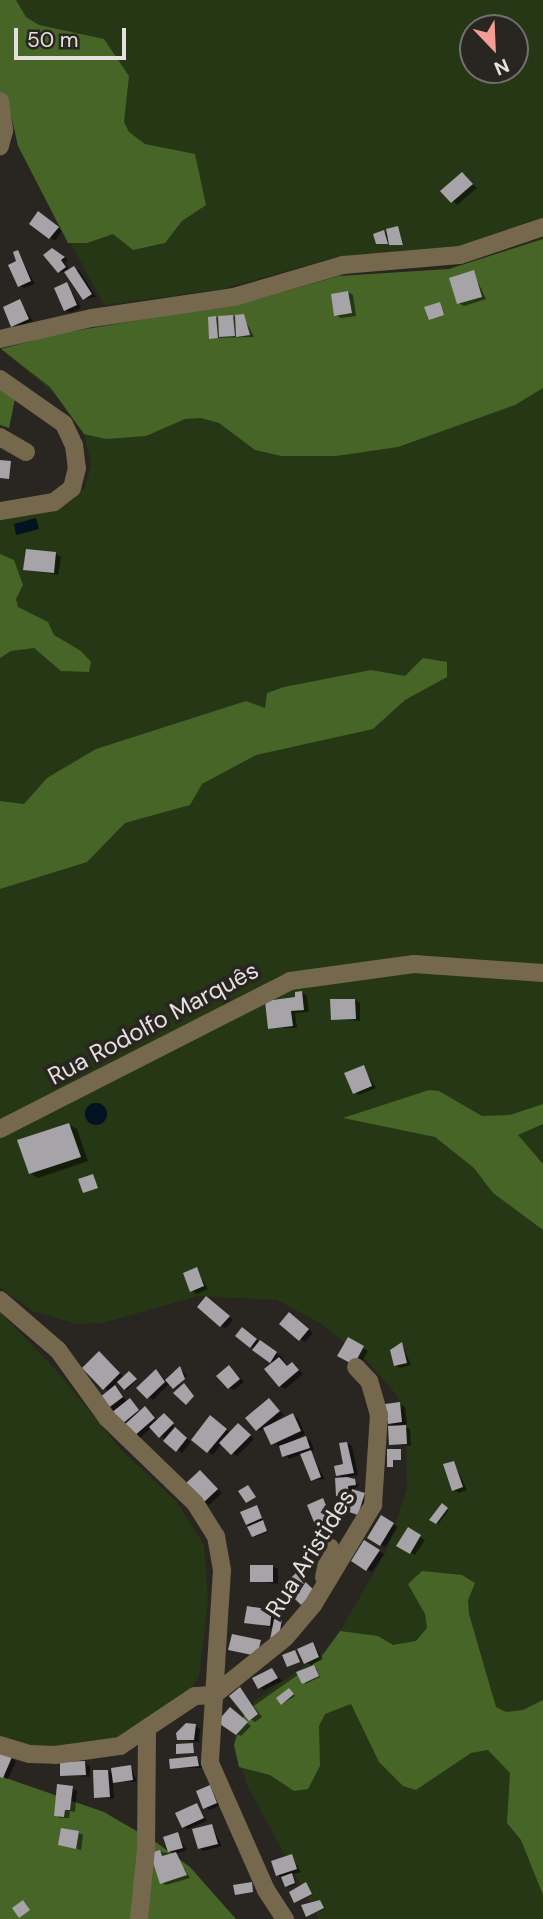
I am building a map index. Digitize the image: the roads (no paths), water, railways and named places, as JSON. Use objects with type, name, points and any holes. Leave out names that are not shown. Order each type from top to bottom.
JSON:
[{"type":"street","points":[[0,101],[4,131],[0,146]]},
{"type":"street","points":[[0,339],[92,318],[234,297],[343,265],[460,255],[543,227]]},
{"type":"street","points":[[0,379],[64,424],[78,468],[72,488],[54,502],[0,510]]},
{"type":"street","points":[[0,437],[26,452]]},
{"type":"street","name":"Rua Rodolfo Marquês","points":[[0,1129],[290,981],[414,964],[543,973]]},
{"type":"street","points":[[0,1300],[58,1350],[107,1418],[195,1503],[211,1526],[222,1570],[209,1753],[213,1772],[266,1890],[285,1919]]},
{"type":"street","name":"Rua Aristides","points":[[214,1695],[285,1638],[323,1588],[373,1506],[378,1481],[377,1405],[369,1381],[356,1367]]},
{"type":"street","points":[[323,1588],[330,1548]]},
{"type":"street","points":[[0,1745],[30,1754],[83,1754],[120,1746],[147,1731],[195,1696],[214,1695]]},
{"type":"street","points":[[138,1919],[146,1849],[147,1731]]},
{"type":"water","points":[[36,518],[39,529],[16,535],[14,524]]},
{"type":"water","points":[[96,1103],[104,1106],[107,1114],[104,1122],[96,1125],[88,1122],[85,1114],[88,1106]]}]
